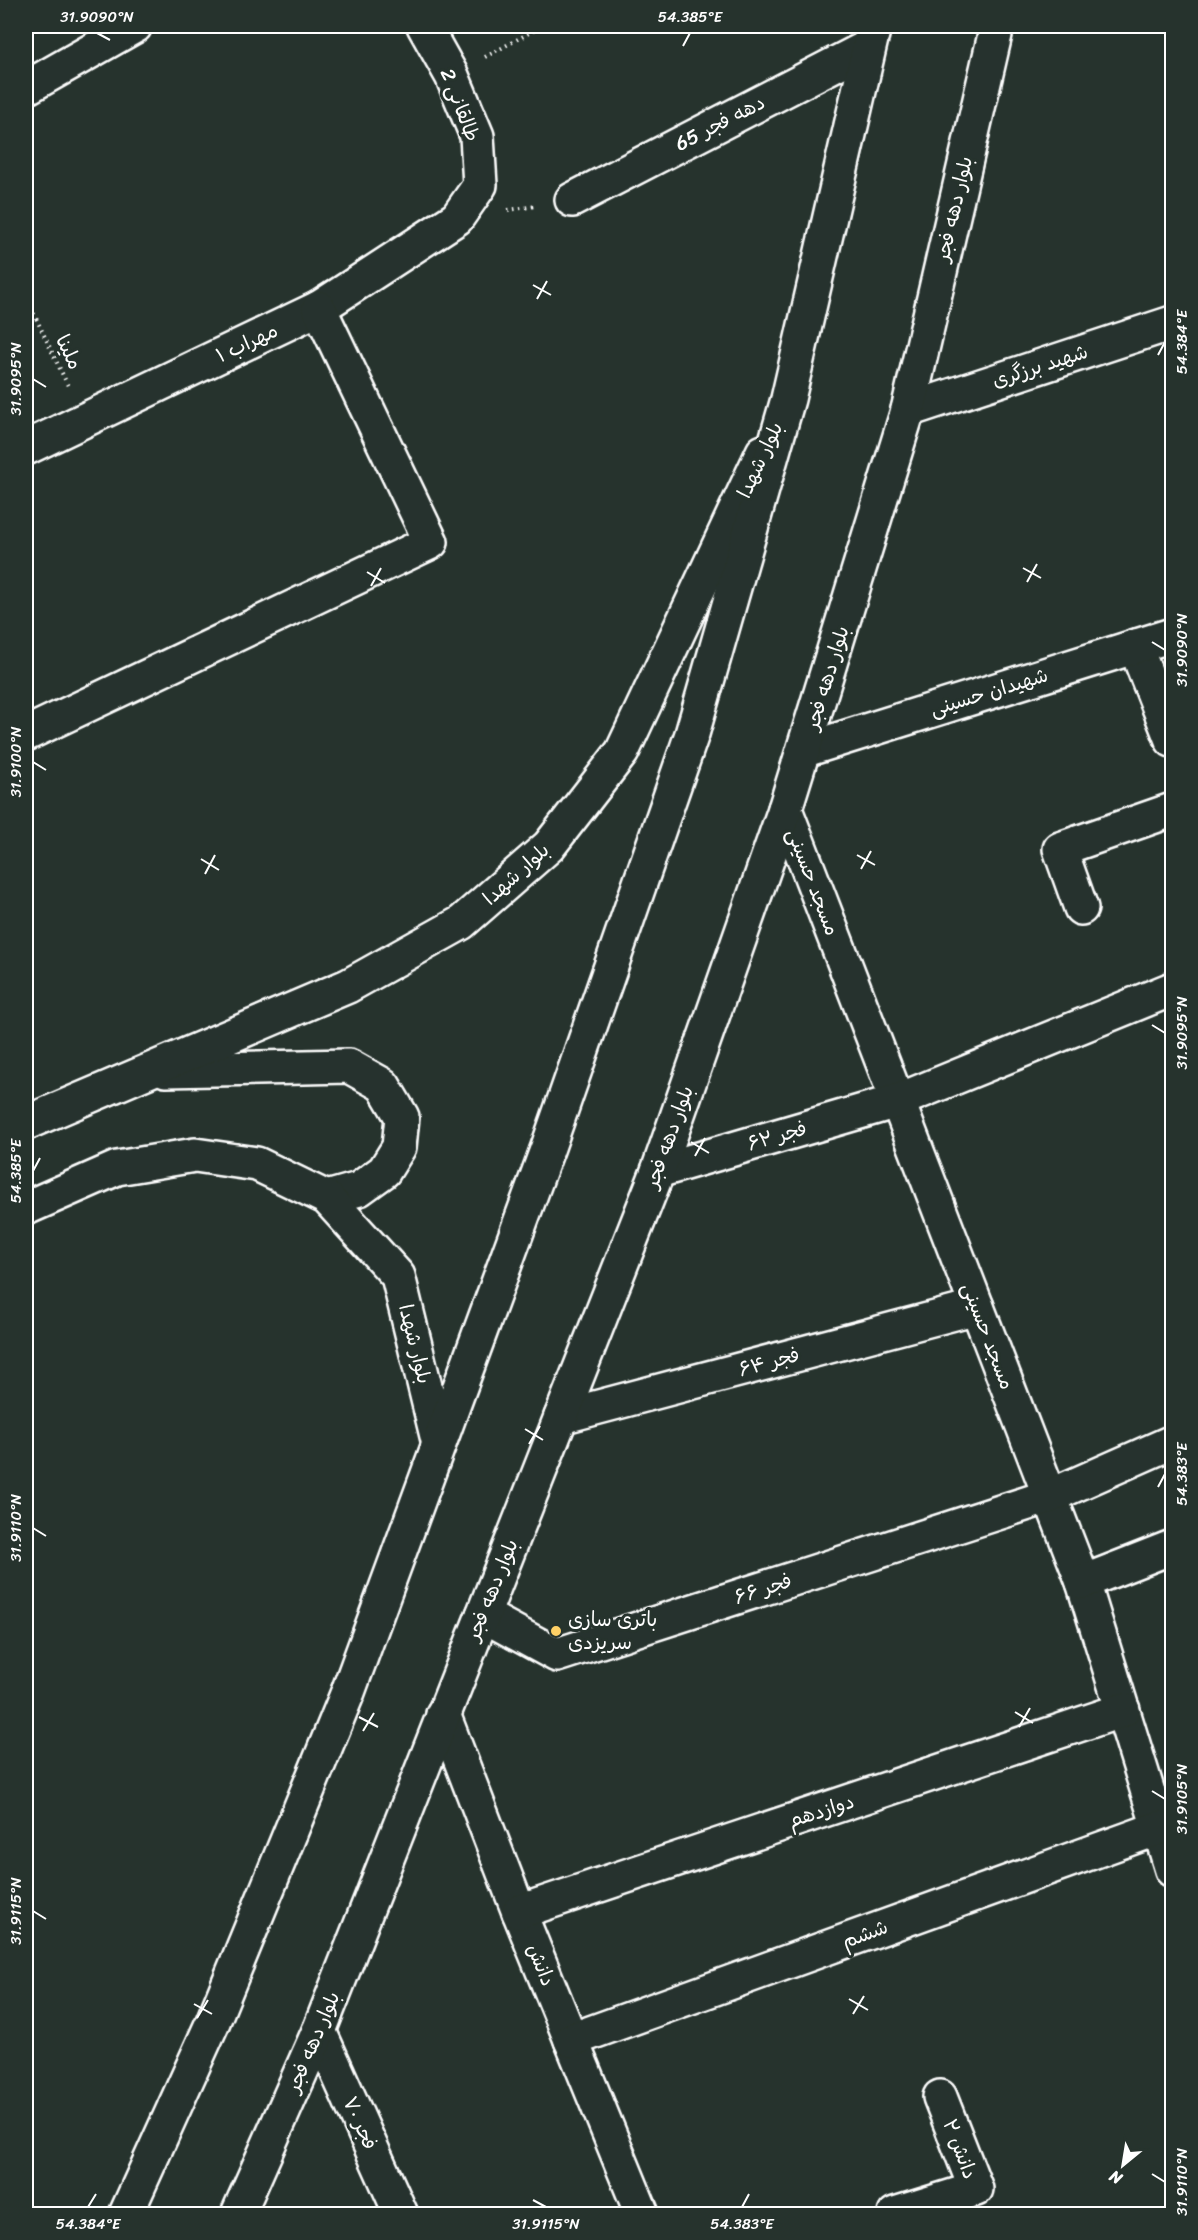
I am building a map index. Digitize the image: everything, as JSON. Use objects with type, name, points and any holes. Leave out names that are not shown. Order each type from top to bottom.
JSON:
[{"type":"street","points":[[26,88],[135,26]]},
{"type":"street","name":"طالقانی 2","points":[[424,26],[452,76],[477,136],[480,185],[457,218]]},
{"type":"street","name":"بلوار دهه فجر","points":[[238,2214],[319,2031],[658,1171],[785,809],[908,410],[997,26]]},
{"type":"street","points":[[126,2214],[212,2024],[348,1692],[438,1440],[548,1147],[688,745],[788,399],[871,36]]},
{"type":"street","name":"دهه فجر 65","points":[[572,200],[871,36]]},
{"type":"street","name":"مهراب ۱","points":[[26,448],[319,308],[457,218]]},
{"type":"street","points":[[26,734],[431,542],[319,308]]},
{"type":"street","name":"شهید برزگری","points":[[908,410],[1173,323]]},
{"type":"street","name":"بلوار شهدا","points":[[26,1124],[348,986],[461,923],[549,846],[622,753],[788,399]]},
{"type":"street","name":"شهیدان حسینی","points":[[805,750],[1173,635]]},
{"type":"street","points":[[1135,646],[1173,740]]},
{"type":"street","name":"مسجد حسینی","points":[[785,809],[1083,1582],[1173,1869]]},
{"type":"street","points":[[1081,908],[1060,849],[1173,810]]},
{"type":"street","name":"فجر ۶۲","points":[[658,1171],[897,1101],[1173,989]]},
{"type":"street","points":[[148,1071],[349,1066],[383,1085],[402,1117],[399,1146],[384,1172],[359,1189],[327,1198]]},
{"type":"street","name":"بلوار شهدا","points":[[26,1208],[117,1168],[195,1155],[257,1164],[327,1198],[398,1276],[438,1440]]},
{"type":"street","name":"فجر ۶۴","points":[[561,1417],[977,1308]]},
{"type":"street","name":"فجر ۶۶","points":[[483,1615],[557,1655],[1050,1496],[1173,1442]]},
{"type":"street","points":[[1083,1582],[1173,1547]]},
{"type":"street","name":"دوازدهم","points":[[519,1912],[1123,1710]]},
{"type":"street","name":"دانش","points":[[443,1714],[519,1912],[642,2214]]},
{"type":"street","name":"ششم","points":[[571,2040],[1159,1828]]},
{"type":"street","name":"فجر ۷۰","points":[[319,2031],[401,2214]]},
{"type":"street","name":"دانش ۲","points":[[895,2214],[976,2189],[940,2097]]},
{"type":"path","points":[[452,76],[542,26]]},
{"type":"path","points":[[457,218],[572,200]]},
{"type":"path","name":"ملینا","points":[[26,297],[85,420]]},
{"type":"place","name":"باتری سازی سریزدی","points":[[556,1631]]}]
